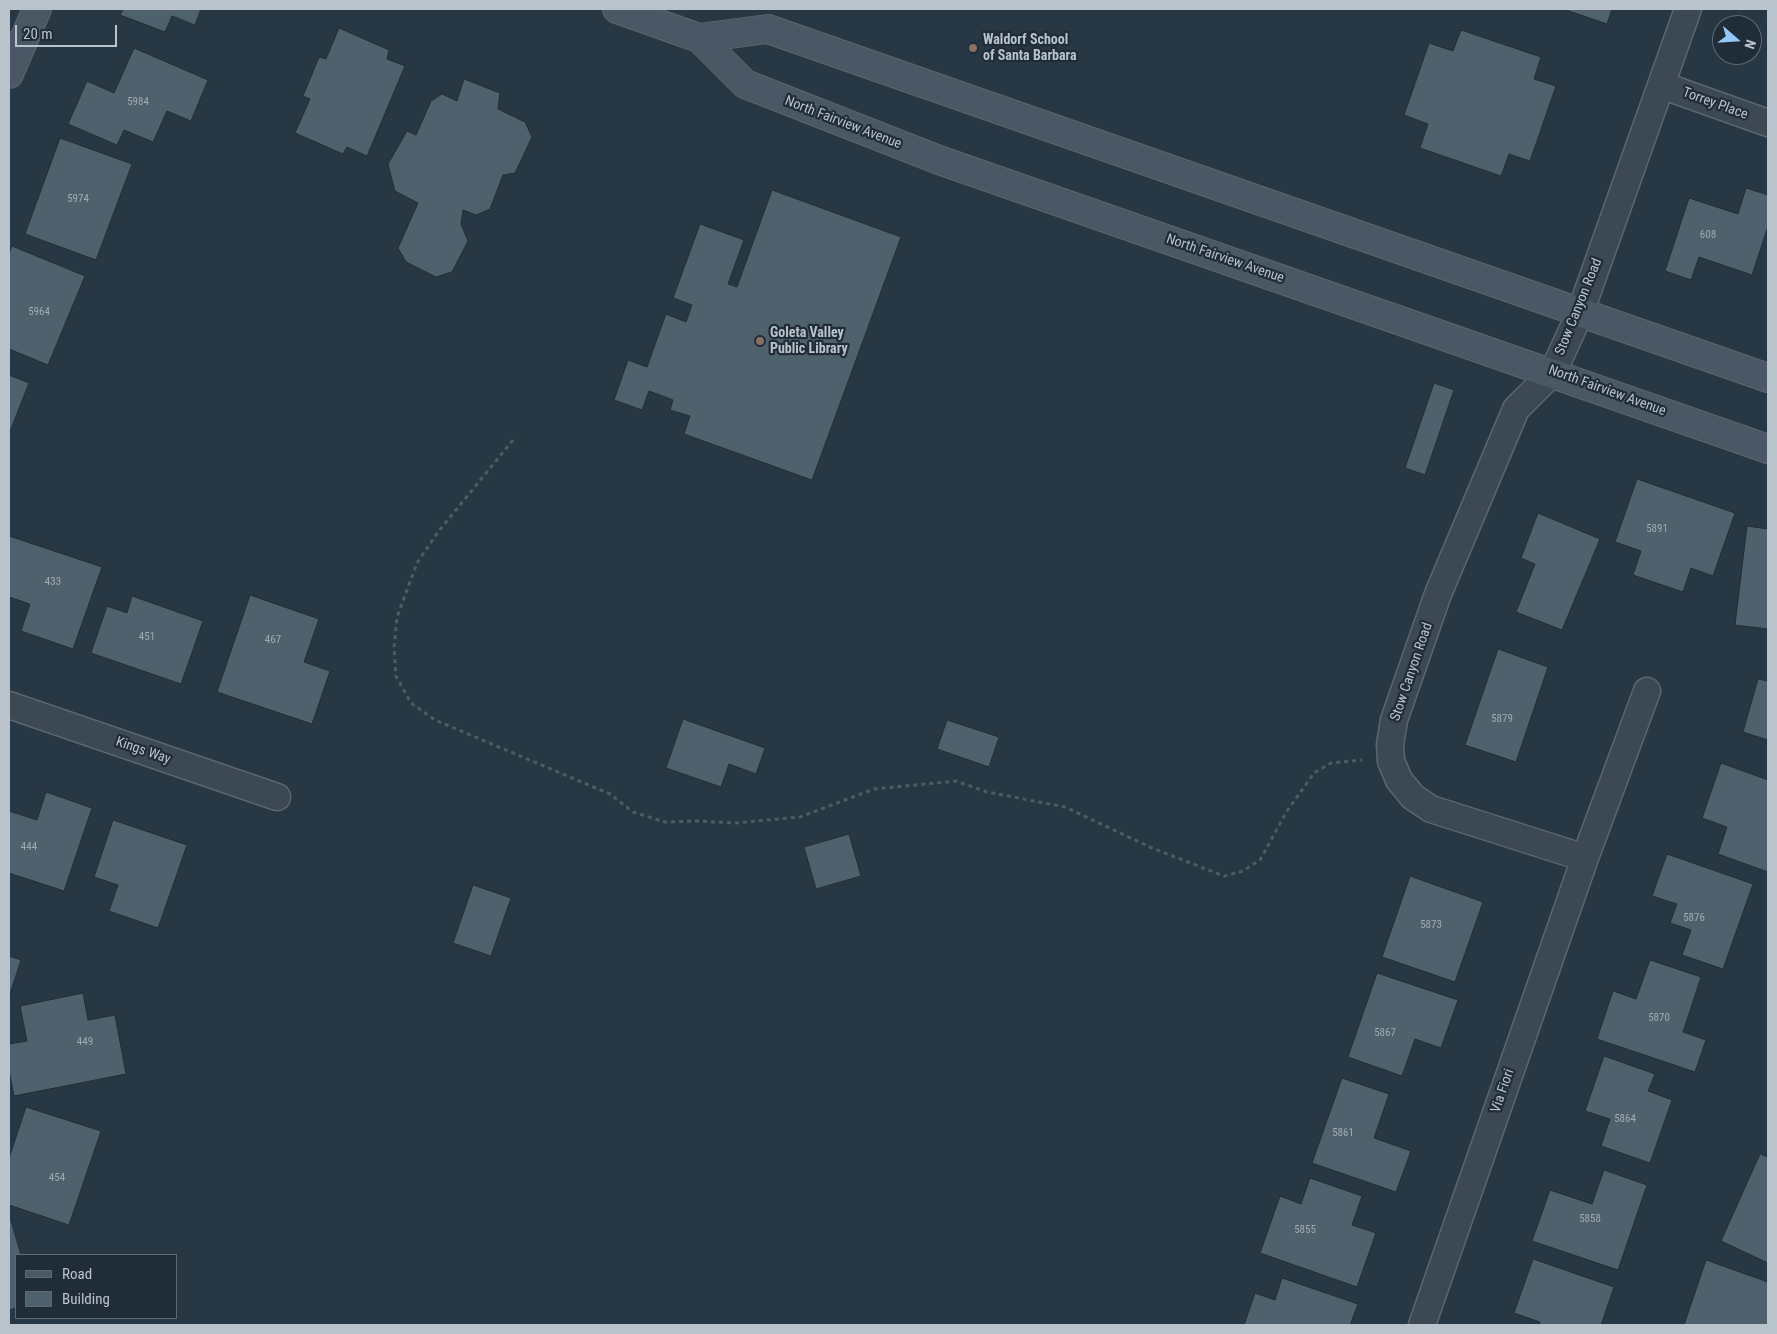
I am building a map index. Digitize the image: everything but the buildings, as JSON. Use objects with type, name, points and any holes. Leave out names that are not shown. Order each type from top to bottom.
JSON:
[{"type":"main road","points":[[9,74],[37,9]]},
{"type":"main road","name":"North Fairview Avenue","points":[[617,9],[699,38],[745,84],[939,160],[1553,372],[1768,449]]},
{"type":"main road","name":"North Fairview Avenue","points":[[699,38],[768,29],[1768,378]]},
{"type":"street","name":"Stow Canyon Road","points":[[1391,761],[1390,745],[1394,720],[1438,594],[1516,409],[1553,372],[1580,313],[1688,9]]},
{"type":"street","name":"Torrey Place","points":[[1661,85],[1768,123]]},
{"type":"street","name":"Via Fiori","points":[[1422,1325],[1585,858],[1647,691]]},
{"type":"street","name":"Kings Way","points":[[9,705],[277,797]]},
{"type":"street","points":[[1391,761],[1399,780],[1413,798],[1431,809],[1585,858]]},
{"type":"path","points":[[513,440],[438,532],[417,563],[397,616],[394,648],[396,676],[411,704],[436,720],[610,794],[633,812],[665,822],[699,820],[735,823],[800,817],[874,788],[956,781],[987,792],[1065,807],[1152,848],[1224,876],[1243,871],[1260,860],[1287,811],[1314,773],[1331,763],[1356,760],[1391,761]]},
{"type":"place","name":"Waldorf School of Santa Barbara","points":[[973,48]]},
{"type":"place","name":"Goleta Valley Public Library","points":[[760,341]]}]
